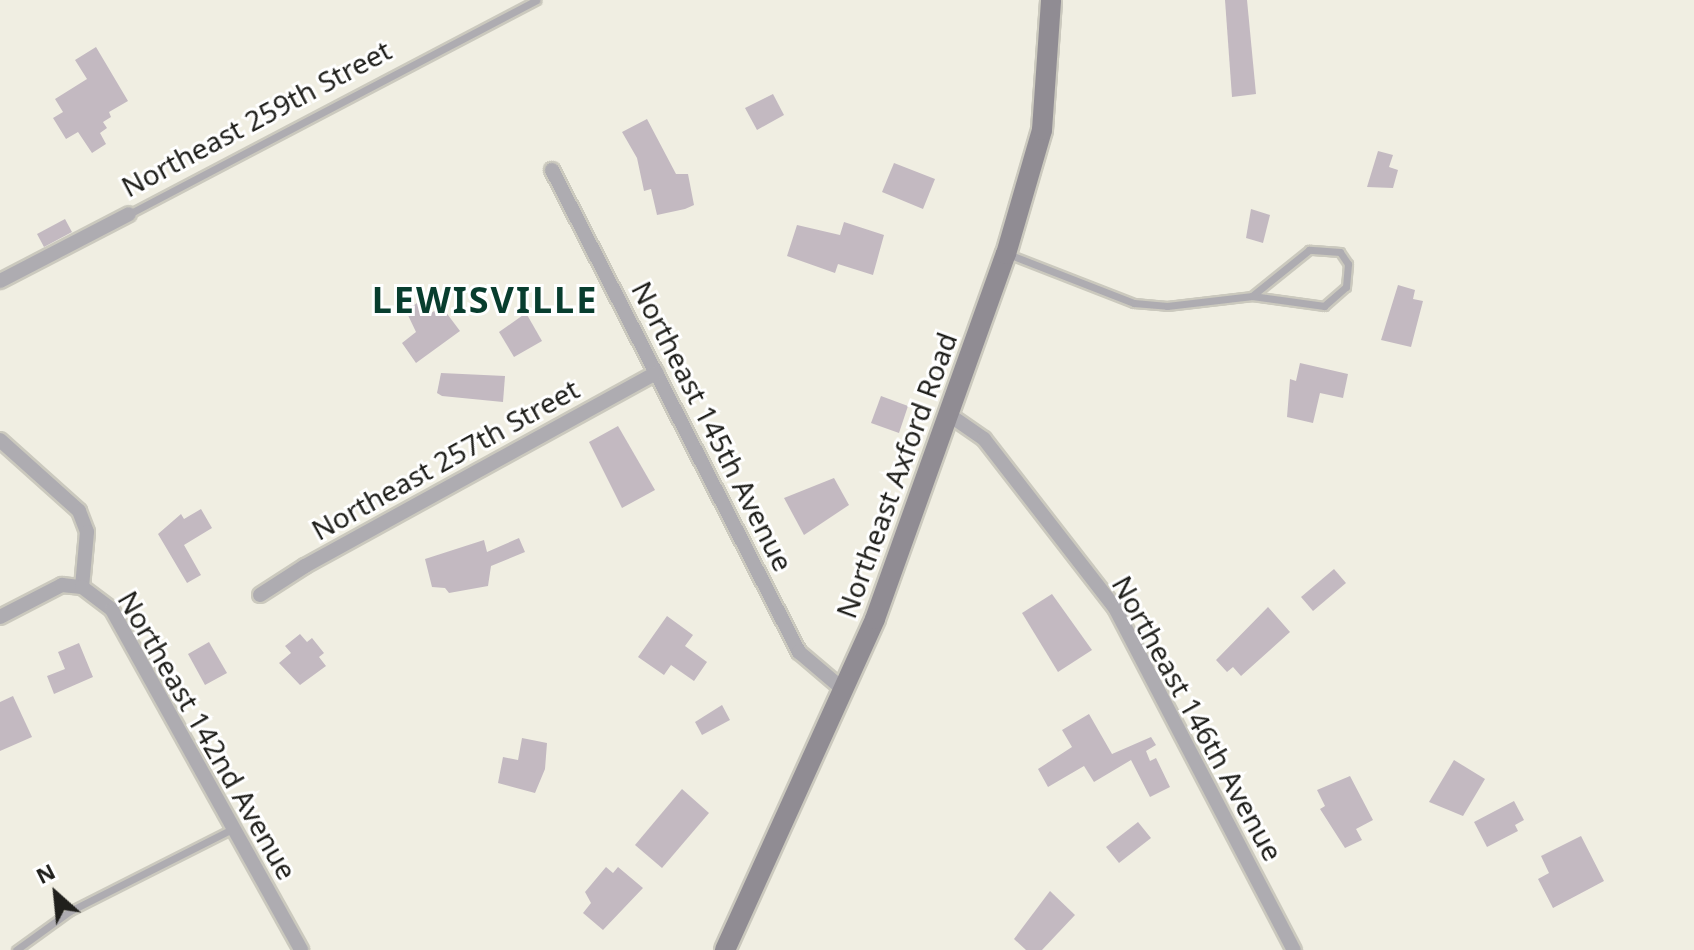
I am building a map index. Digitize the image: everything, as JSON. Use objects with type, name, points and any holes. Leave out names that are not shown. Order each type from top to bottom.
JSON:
[{"type":"main road","name":"Northeast Axford Road","points":[[725,950],[845,691],[1006,254],[1042,130],[1051,0]]},
{"type":"street","name":"Northeast 145th Avenue","points":[[552,170],[799,652],[845,691]]},
{"type":"street","name":"Northeast 259th Street","points":[[0,281],[129,214]]},
{"type":"street","name":"Northeast 257th Street","points":[[260,595],[656,373]]},
{"type":"street","name":"Northeast 146th Avenue","points":[[948,414],[984,439],[1115,608],[1294,950]]},
{"type":"street","name":"Northeast 142nd Avenue","points":[[0,440],[79,511],[87,532],[82,587],[112,610],[301,950]]},
{"type":"street","points":[[0,617],[62,585],[82,587]]},
{"type":"lane","name":"Northeast 259th Street","points":[[129,214],[536,0]]},
{"type":"lane","points":[[1006,254],[1134,303],[1167,306],[1252,296],[1324,306],[1346,287],[1348,264],[1340,252],[1309,250],[1252,296]]},
{"type":"lane","points":[[16,950],[70,911],[234,828]]},
{"type":"building","points":[[1225,0],[1247,0],[1256,94],[1232,97]]},
{"type":"building","points":[[96,47],[128,101],[109,112],[111,117],[103,122],[107,128],[100,133],[106,144],[92,153],[78,132],[66,139],[53,118],[63,112],[55,99],[87,79],[75,60]]},
{"type":"building","points":[[773,94],[784,115],[757,130],[745,108]]},
{"type":"building","points":[[647,119],[676,174],[688,174],[694,205],[657,215],[651,189],[644,191],[637,158],[622,132]]},
{"type":"building","points":[[1378,151],[1393,155],[1389,167],[1398,170],[1393,188],[1367,187]]},
{"type":"building","points":[[894,163],[935,179],[923,209],[882,192]]},
{"type":"building","points":[[1251,209],[1270,215],[1263,243],[1246,238]]},
{"type":"building","points":[[65,219],[72,232],[44,247],[37,234]]},
{"type":"building","points":[[844,222],[884,235],[873,275],[838,264],[835,273],[787,256],[797,225],[840,235]]},
{"type":"building","points":[[1398,285],[1415,290],[1413,299],[1423,301],[1411,347],[1381,340]]},
{"type":"building","points":[[417,303],[427,316],[437,309],[441,315],[445,311],[460,331],[416,363],[402,343],[416,332],[406,311]]},
{"type":"building","points":[[526,313],[542,341],[514,357],[499,332]]},
{"type":"building","points":[[1300,363],[1348,374],[1343,398],[1320,393],[1313,423],[1287,417],[1290,379],[1296,381]]},
{"type":"building","points":[[441,373],[505,376],[503,402],[442,396],[437,393]]},
{"type":"building","points":[[881,396],[908,406],[899,433],[871,423]]},
{"type":"building","points":[[618,426],[655,490],[622,508],[589,442]]},
{"type":"building","points":[[834,478],[849,505],[804,535],[784,498]]},
{"type":"building","points":[[201,509],[212,528],[184,545],[201,575],[187,583],[158,534],[181,514],[184,519]]},
{"type":"building","points":[[519,538],[525,552],[491,566],[488,586],[449,593],[445,588],[432,587],[425,559],[484,540],[487,552]]},
{"type":"building","points":[[1334,569],[1346,583],[1313,611],[1301,597]]},
{"type":"building","points":[[1052,594],[1092,650],[1058,672],[1022,613]]},
{"type":"building","points":[[1268,607],[1290,632],[1241,676],[1233,667],[1227,672],[1216,660]]},
{"type":"building","points":[[667,616],[693,635],[685,646],[707,662],[694,681],[671,665],[664,675],[638,657]]},
{"type":"building","points":[[300,634],[307,642],[312,638],[324,653],[319,657],[326,666],[300,685],[279,663],[291,653],[285,646]]},
{"type":"building","points":[[209,642],[227,673],[205,685],[188,654]]},
{"type":"building","points":[[79,643],[93,677],[54,694],[47,676],[65,669],[58,652]]},
{"type":"building","points":[[13,696],[32,737],[0,751],[0,702]]},
{"type":"building","points":[[722,705],[730,720],[702,735],[695,722]]},
{"type":"building","points":[[1089,714],[1112,754],[1151,737],[1156,745],[1146,751],[1150,761],[1156,758],[1170,787],[1150,797],[1131,760],[1094,782],[1084,766],[1048,787],[1038,769],[1072,747],[1062,730]]},
{"type":"building","points":[[522,738],[547,743],[545,769],[535,793],[498,783],[503,757],[518,760]]},
{"type":"building","points":[[1454,760],[1485,779],[1463,816],[1429,802]]},
{"type":"building","points":[[1350,776],[1373,820],[1356,829],[1362,840],[1345,848],[1320,809],[1325,806],[1317,790]]},
{"type":"building","points":[[682,789],[709,813],[662,868],[635,845]]},
{"type":"building","points":[[1514,801],[1524,820],[1515,825],[1518,831],[1487,847],[1474,822]]},
{"type":"building","points":[[1138,822],[1151,838],[1119,863],[1106,847]]},
{"type":"building","points":[[1581,836],[1604,881],[1553,908],[1538,879],[1549,873],[1541,856]]},
{"type":"building","points":[[606,867],[613,873],[618,867],[643,888],[603,930],[583,913],[591,903],[585,892]]},
{"type":"building","points":[[1050,891],[1075,915],[1042,950],[1026,950],[1014,939]]},
{"type":"district","name":"LEWISVILLE","points":[[485,300]]}]
